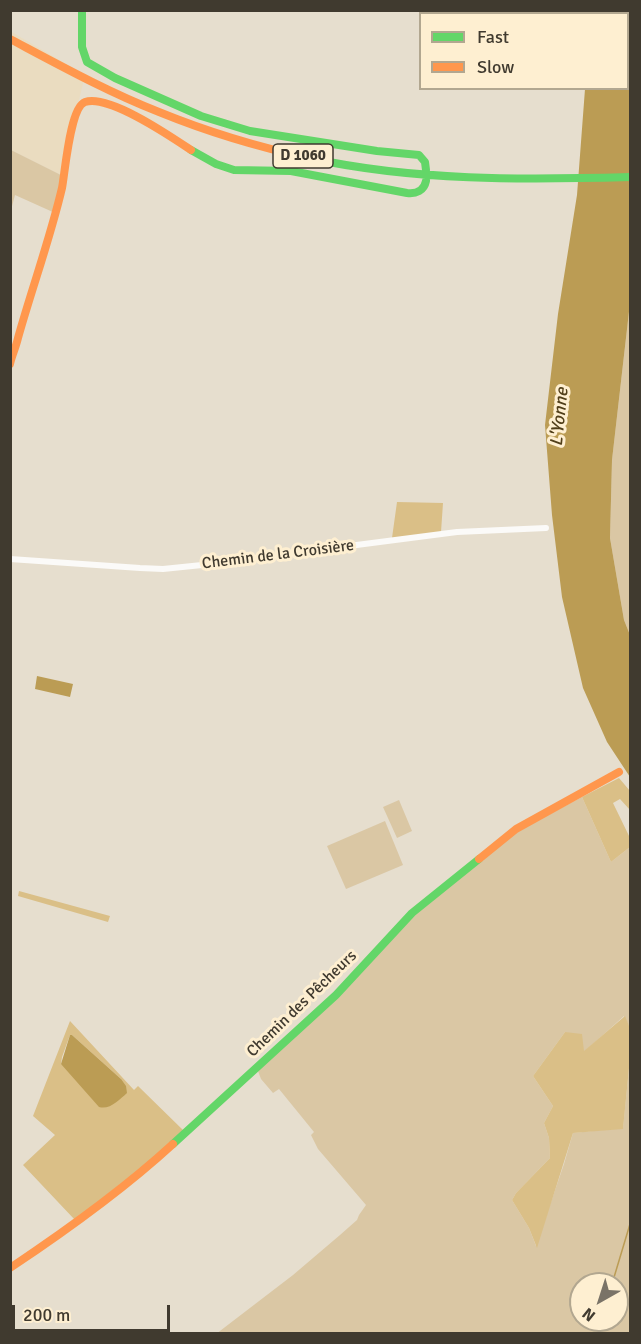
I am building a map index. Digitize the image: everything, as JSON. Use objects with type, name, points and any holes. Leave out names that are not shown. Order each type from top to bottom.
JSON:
[{"type":"street","points":[[81,10],[82,47],[85,58],[92,66],[115,78],[201,116],[250,131],[377,151],[419,155],[425,162],[426,170]]},
{"type":"street","name":"D 1060","points":[[10,39],[130,100],[172,117],[268,148],[312,158],[415,175],[510,179],[630,177]]},
{"type":"street","points":[[10,364],[55,217],[73,118],[81,104],[87,101],[114,107],[143,121],[225,168],[249,172],[290,171],[412,194],[419,192],[426,181]]},
{"type":"street","name":"Chemin de la Croisière","points":[[10,559],[163,569],[457,532],[546,528]]},
{"type":"street","name":"Chemin des Pêcheurs","points":[[10,1268],[72,1226],[153,1162],[336,995],[412,913],[427,900],[516,830],[619,772]]},
{"type":"shaded area","points":[[10,31],[85,75],[61,175],[11,150]]},
{"type":"shaded area","points":[[11,150],[61,175],[55,213],[15,195],[11,210]]},
{"type":"shaded area","points":[[630,303],[630,635],[624,620],[610,538],[612,460]]},
{"type":"shaded area","points":[[397,502],[443,503],[441,532],[392,538]]},
{"type":"shaded area","points":[[619,778],[630,791],[630,810],[620,799],[613,803],[630,838],[630,847],[611,862],[582,797]]},
{"type":"shaded area","points":[[582,797],[611,862],[630,847],[630,1028],[624,1016],[584,1052],[565,1032],[533,1076],[553,1106],[544,1123],[549,1138],[550,1158],[512,1200],[529,1228],[536,1246],[573,1133],[623,1128],[630,1058],[630,1333],[216,1334],[293,1275],[340,1235],[357,1220],[366,1205],[318,1149],[311,1135],[314,1132],[279,1089],[273,1093],[261,1079],[258,1071],[413,915],[516,832]]},
{"type":"shaded area","points":[[399,800],[412,831],[397,838],[383,807]]},
{"type":"shaded area","points":[[385,821],[403,865],[346,889],[327,846]]},
{"type":"shaded area","points":[[19,891],[110,916],[108,922],[18,896]]},
{"type":"shaded area","points":[[625,1016],[630,1028],[630,1058],[623,1129],[573,1133],[537,1248],[529,1228],[512,1200],[550,1158],[549,1138],[544,1123],[553,1106],[533,1076],[565,1032],[582,1034],[584,1051]]},
{"type":"shaded area","points":[[70,1021],[134,1090],[138,1086],[184,1131],[75,1220],[23,1165],[55,1135],[33,1116]],"holes":[[[70,1035],[121,1079],[61,1064]]]},
{"type":"water","name":"L'Yonne","points":[[630,11],[630,303],[612,460],[610,538],[624,620],[630,635],[630,777],[607,742],[583,688],[562,597],[552,515],[545,425],[558,314],[577,195],[585,90],[629,90],[629,12],[593,12]]},
{"type":"water","points":[[37,676],[73,684],[70,697],[35,689]]},
{"type":"water","points":[[70,1035],[121,1079],[126,1086],[127,1093],[114,1104],[99,1107],[61,1064]]},
{"type":"waterway","points":[[616,1272],[630,1224]]},
{"type":"traffic: fast","points":[[82,10],[82,47],[87,62],[115,78],[201,116],[250,131],[377,151],[419,155],[425,162],[426,170]]},
{"type":"traffic: fast","points":[[191,150],[216,164],[234,170],[291,171],[407,193],[419,191],[426,181]]},
{"type":"traffic: fast","points":[[309,158],[349,166],[429,175],[549,179],[630,177]]},
{"type":"traffic: fast","points":[[173,1144],[336,995],[412,913],[479,859]]},
{"type":"traffic: slow","points":[[10,39],[102,87],[159,112],[233,138],[309,158]]},
{"type":"traffic: slow","points":[[10,364],[57,207],[72,127],[80,107],[85,102],[96,101],[109,104],[139,118],[191,150]]},
{"type":"traffic: slow","points":[[479,859],[516,829],[619,772]]},
{"type":"traffic: slow","points":[[10,1268],[94,1209],[173,1144]]}]
